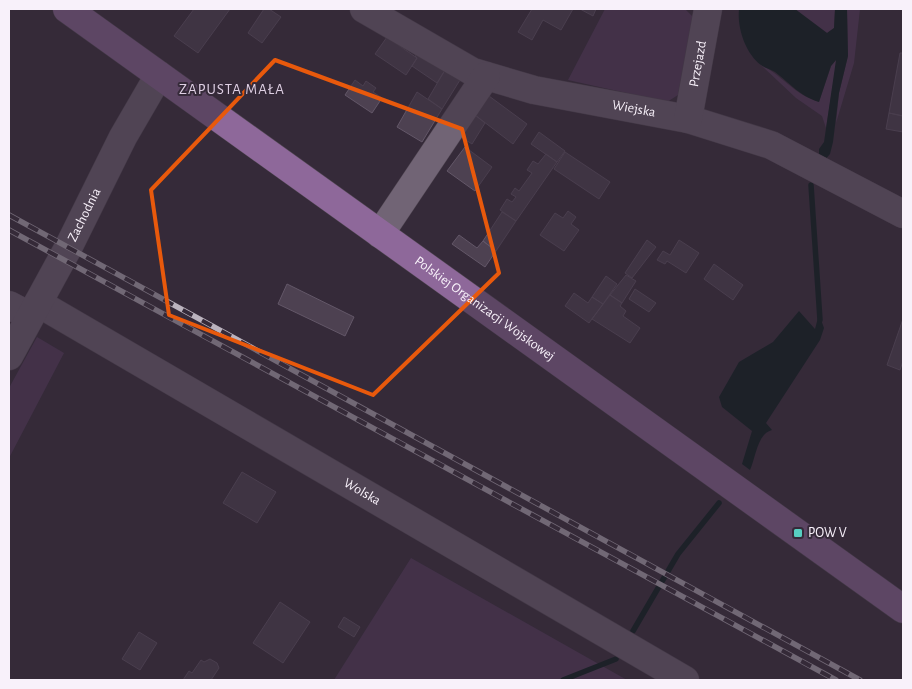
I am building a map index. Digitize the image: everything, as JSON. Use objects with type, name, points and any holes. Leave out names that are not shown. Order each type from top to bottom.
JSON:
[{"type":"main road","name":"Polskiej Organizacji Wojskowej","points":[[67,9],[903,609]]},
{"type":"street","name":"Wiejska","points":[[364,9],[474,72],[534,90],[688,119],[771,145],[903,214]]},
{"type":"street","name":"Przejazd","points":[[688,119],[708,9]]},
{"type":"street","name":"Zachodnia","points":[[9,356],[26,308],[68,248],[123,137],[159,74]]},
{"type":"street","points":[[380,234],[486,76]]},
{"type":"street","name":"Wolska","points":[[26,308],[685,680]]},
{"type":"highlighted area","points":[[275,60],[462,129],[499,273],[373,395],[169,315],[151,190]]},
{"type":"shaded area","points":[[605,9],[685,9],[693,17],[678,95],[667,102],[568,80]]},
{"type":"shaded area","points":[[739,9],[795,9],[827,33],[834,28],[835,9],[847,9],[848,56],[839,93],[833,142],[830,154],[824,161],[819,158],[819,149],[824,142],[836,60],[831,66],[819,102],[806,96],[775,72],[755,60],[743,39],[739,24]]},
{"type":"shaded area","points":[[795,9],[835,9],[834,28],[827,33]]},
{"type":"shaded area","points":[[847,9],[860,9],[854,63],[836,123],[839,93],[848,56]]},
{"type":"shaded area","points":[[837,59],[826,128],[822,116],[796,98],[760,64],[802,95],[819,102],[831,66]]},
{"type":"shaded area","points":[[799,311],[815,329],[819,314],[824,328],[820,340],[766,423],[772,430],[767,432],[760,441],[750,470],[742,464],[752,431],[722,407],[719,397],[739,362],[773,342]]},
{"type":"shaded area","points":[[37,337],[64,353],[9,458],[9,388]]},
{"type":"shaded area","points":[[411,558],[627,680],[334,680]]},
{"type":"building","points":[[194,9],[230,9],[198,53],[174,36]]},
{"type":"building","points":[[264,9],[269,9],[281,17],[262,43],[248,33]]},
{"type":"building","points":[[532,9],[573,9],[561,30],[543,20],[532,40],[518,32]]},
{"type":"building","points":[[580,9],[596,9],[593,16]]},
{"type":"building","points":[[387,37],[417,58],[406,75],[375,54]]},
{"type":"building","points":[[417,53],[445,70],[437,83],[412,66],[417,58],[415,56]]},
{"type":"building","points":[[900,53],[903,53],[903,116],[889,113]]},
{"type":"building","points":[[445,70],[460,80],[442,109],[428,99]]},
{"type":"building","points":[[355,80],[363,86],[366,81],[376,88],[373,92],[382,98],[372,113],[345,95]]},
{"type":"building","points":[[417,92],[442,109],[422,142],[397,127]]},
{"type":"building","points":[[489,96],[527,124],[513,144],[475,115]]},
{"type":"building","points":[[889,113],[903,116],[903,132],[886,129]]},
{"type":"building","points":[[475,115],[485,123],[472,144],[461,137]]},
{"type":"building","points":[[539,132],[565,151],[557,162],[531,144]]},
{"type":"building","points":[[465,147],[492,167],[475,191],[447,171]]},
{"type":"building","points":[[565,152],[610,182],[599,199],[554,169]]},
{"type":"building","points":[[546,154],[557,162],[516,221],[500,210],[507,199],[512,202],[516,197],[511,194],[515,188],[519,191],[532,173],[527,170],[533,161],[538,164]]},
{"type":"building","points":[[568,211],[576,217],[571,224],[579,230],[564,251],[540,235],[555,213],[563,218]]},
{"type":"building","points":[[502,212],[516,221],[496,251],[483,241]]},
{"type":"building","points":[[459,235],[477,248],[483,241],[496,251],[485,267],[452,244]]},
{"type":"building","points":[[647,240],[656,247],[632,278],[625,273]]},
{"type":"building","points":[[679,240],[699,253],[686,273],[667,261],[665,264],[657,260],[663,251],[670,255]]},
{"type":"building","points":[[714,264],[743,285],[733,300],[704,279]]},
{"type":"building","points":[[626,275],[636,281],[622,303],[610,295]]},
{"type":"building","points":[[606,276],[617,284],[603,304],[592,297]]},
{"type":"building","points":[[287,284],[354,317],[345,336],[278,304]]},
{"type":"building","points":[[635,289],[656,303],[649,312],[629,299]]},
{"type":"building","points":[[574,293],[588,303],[592,297],[603,304],[589,323],[565,306]]},
{"type":"building","points":[[610,295],[622,303],[620,306],[626,311],[623,316],[640,328],[630,343],[592,319]]},
{"type":"building","points":[[903,319],[903,361],[900,370],[887,365]]},
{"type":"building","points":[[242,472],[276,492],[257,523],[223,503]]},
{"type":"building","points":[[280,602],[310,622],[283,663],[253,643]]},
{"type":"building","points":[[344,617],[360,627],[354,637],[338,627]]},
{"type":"building","points":[[139,632],[157,643],[140,670],[122,659]]},
{"type":"building","points":[[210,659],[217,663],[219,668],[211,680],[183,680],[189,671],[192,673],[201,660],[204,662]]},
{"type":"waterway","points":[[811,185],[820,320]]},
{"type":"waterway","points":[[633,631],[678,554],[719,503]]},
{"type":"waterway","points":[[563,680],[616,659]]},
{"type":"railway","points":[[9,215],[860,680]]},
{"type":"railway","points":[[9,230],[836,680]]},
{"type":"place","name":"POW V","points":[[798,533]]},
{"type":"district","name":"ZAPUSTA MAŁA","points":[[232,89]]}]
